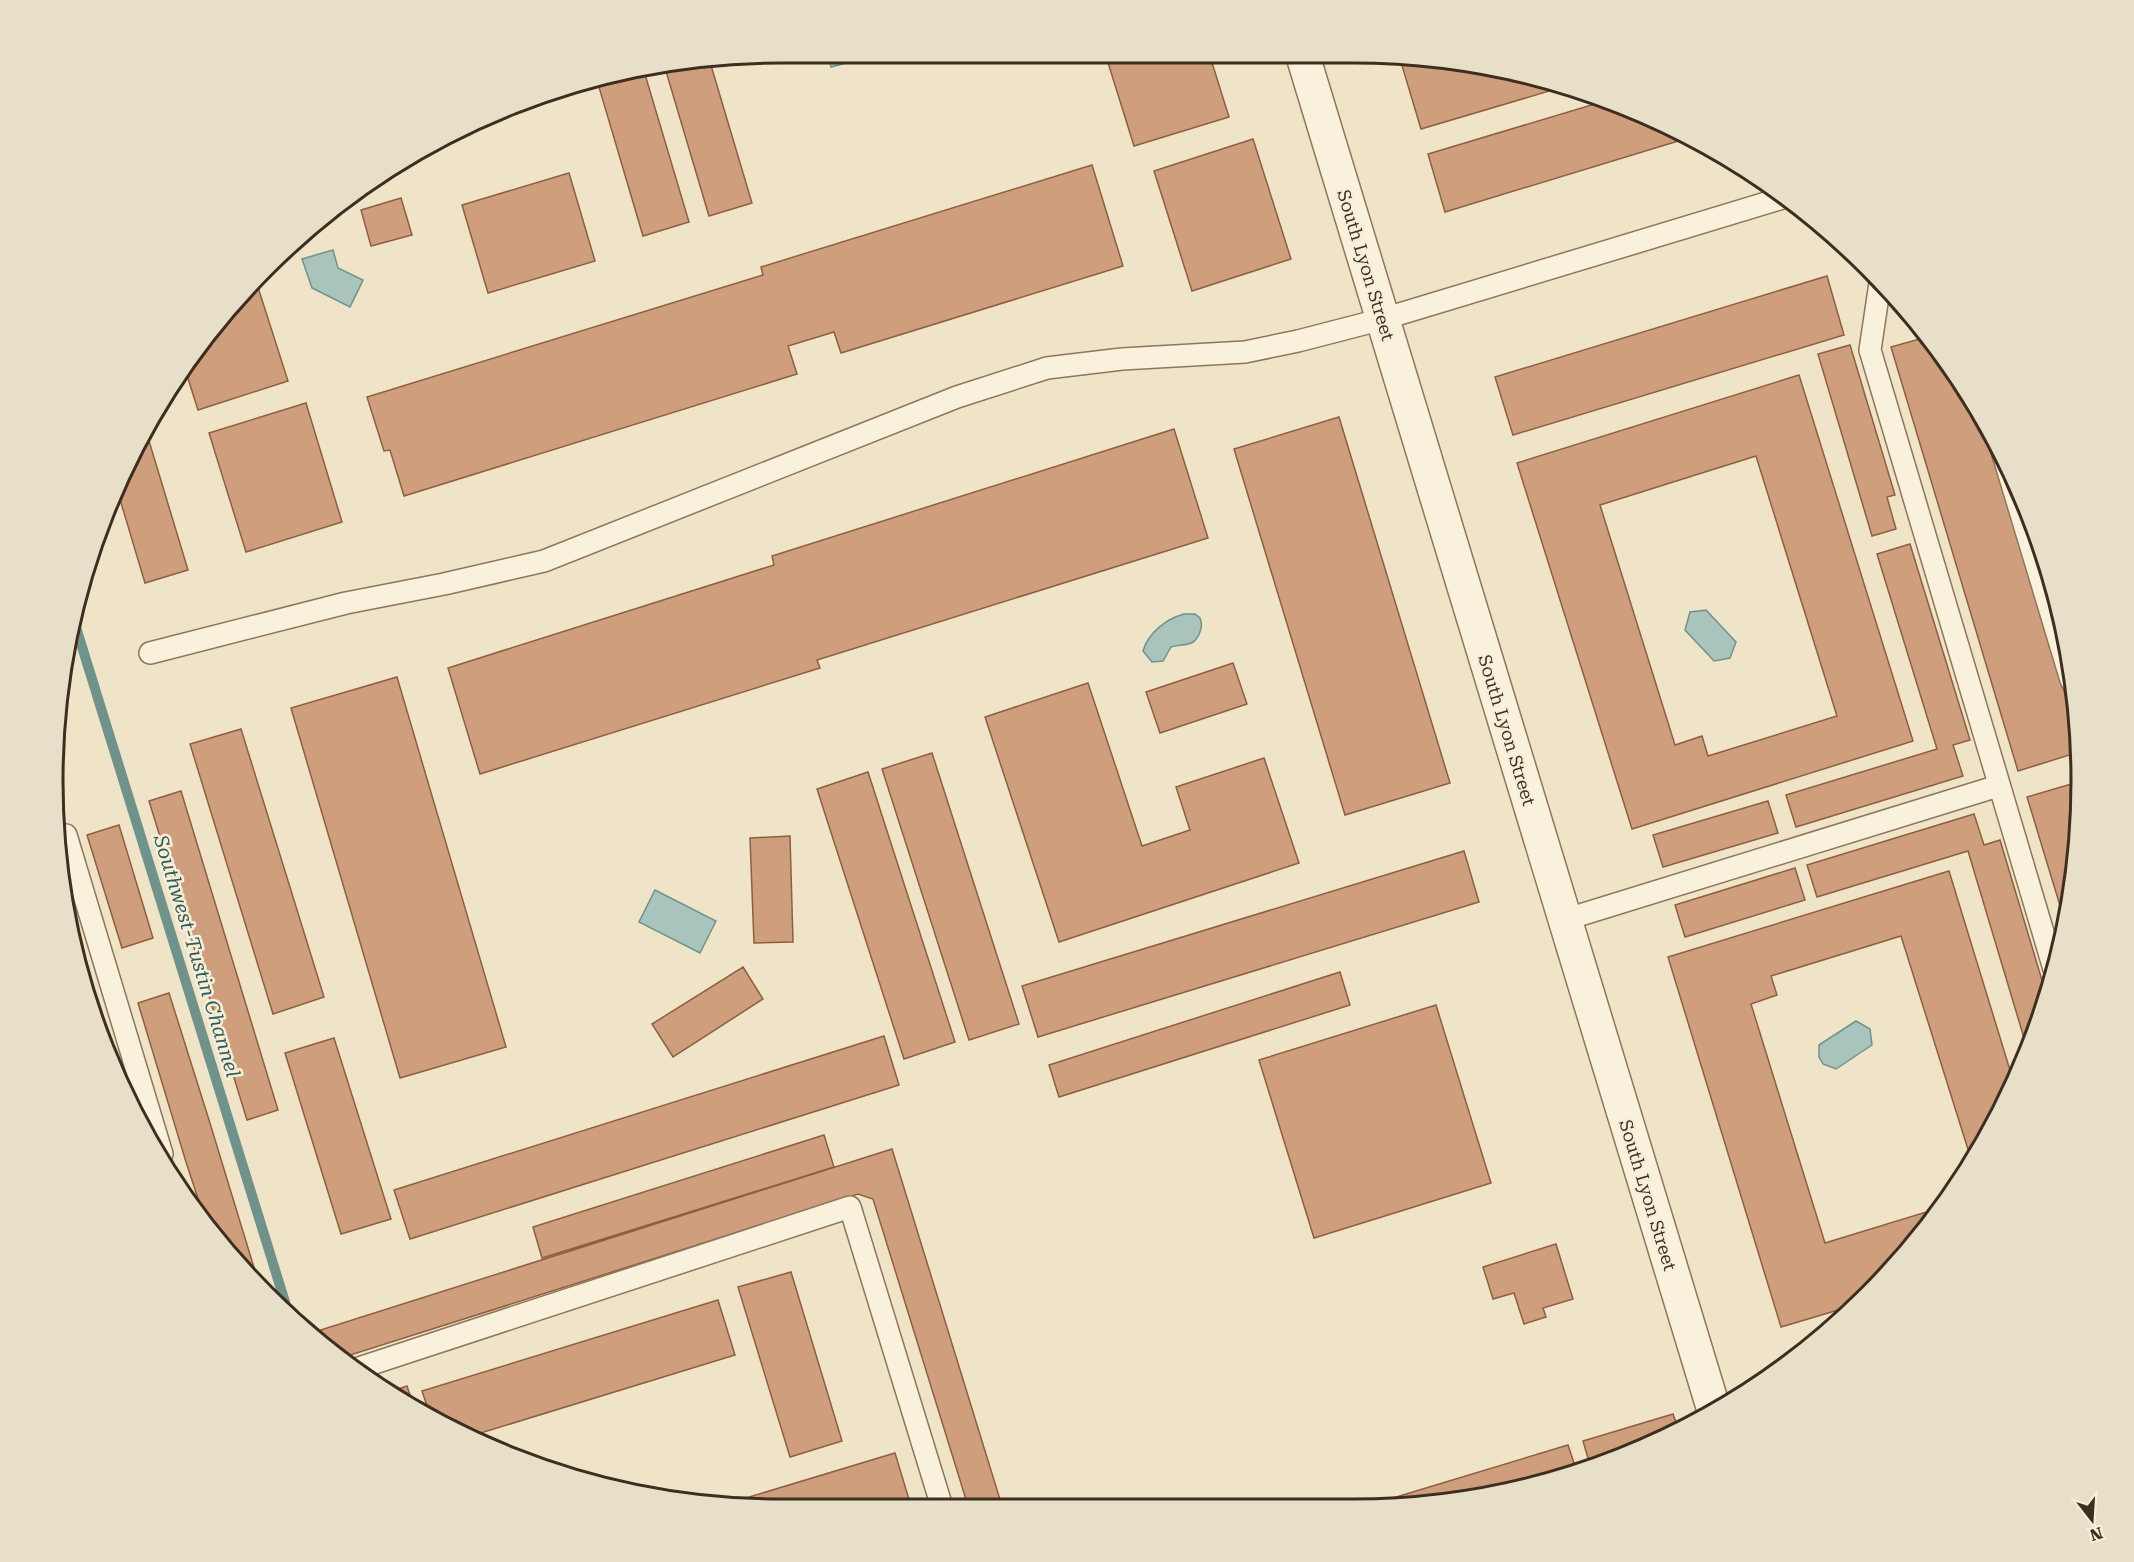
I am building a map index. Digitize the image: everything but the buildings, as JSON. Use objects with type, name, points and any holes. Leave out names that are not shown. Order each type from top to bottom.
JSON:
[{"type":"street","name":"South Lyon Street","points":[[1305,63],[1712,1403]]},
{"type":"lane","points":[[150,653],[346,603],[444,585],[544,561],[957,397],[1047,368],[1122,359],[1245,352],[1383,319],[1775,200]]},
{"type":"lane","points":[[1879,292],[1870,350],[2050,955]]},
{"type":"lane","points":[[2028,536],[2051,614]]},
{"type":"lane","points":[[1564,920],[1998,786]]},
{"type":"lane","points":[[66,835],[156,1135]]},
{"type":"lane","points":[[365,1366],[850,1207],[940,1499]]},
{"type":"water","points":[[830,63],[846,63],[831,67]]},
{"type":"water","points":[[333,250],[338,268],[363,280],[350,307],[312,288],[302,259]]},
{"type":"water","points":[[1706,610],[1736,642],[1730,658],[1714,661],[1685,630],[1690,612]]},
{"type":"water","points":[[1184,614],[1195,614],[1200,618],[1201,627],[1198,637],[1192,643],[1171,647],[1163,661],[1152,662],[1143,651],[1149,638],[1164,623]]},
{"type":"water","points":[[655,890],[716,921],[700,953],[639,922]]},
{"type":"water","points":[[1856,1021],[1870,1029],[1872,1045],[1836,1069],[1823,1064],[1819,1057],[1819,1045]]},
{"type":"waterway","name":"Southwest-Tustin Channel","points":[[78,635],[284,1299]]}]
